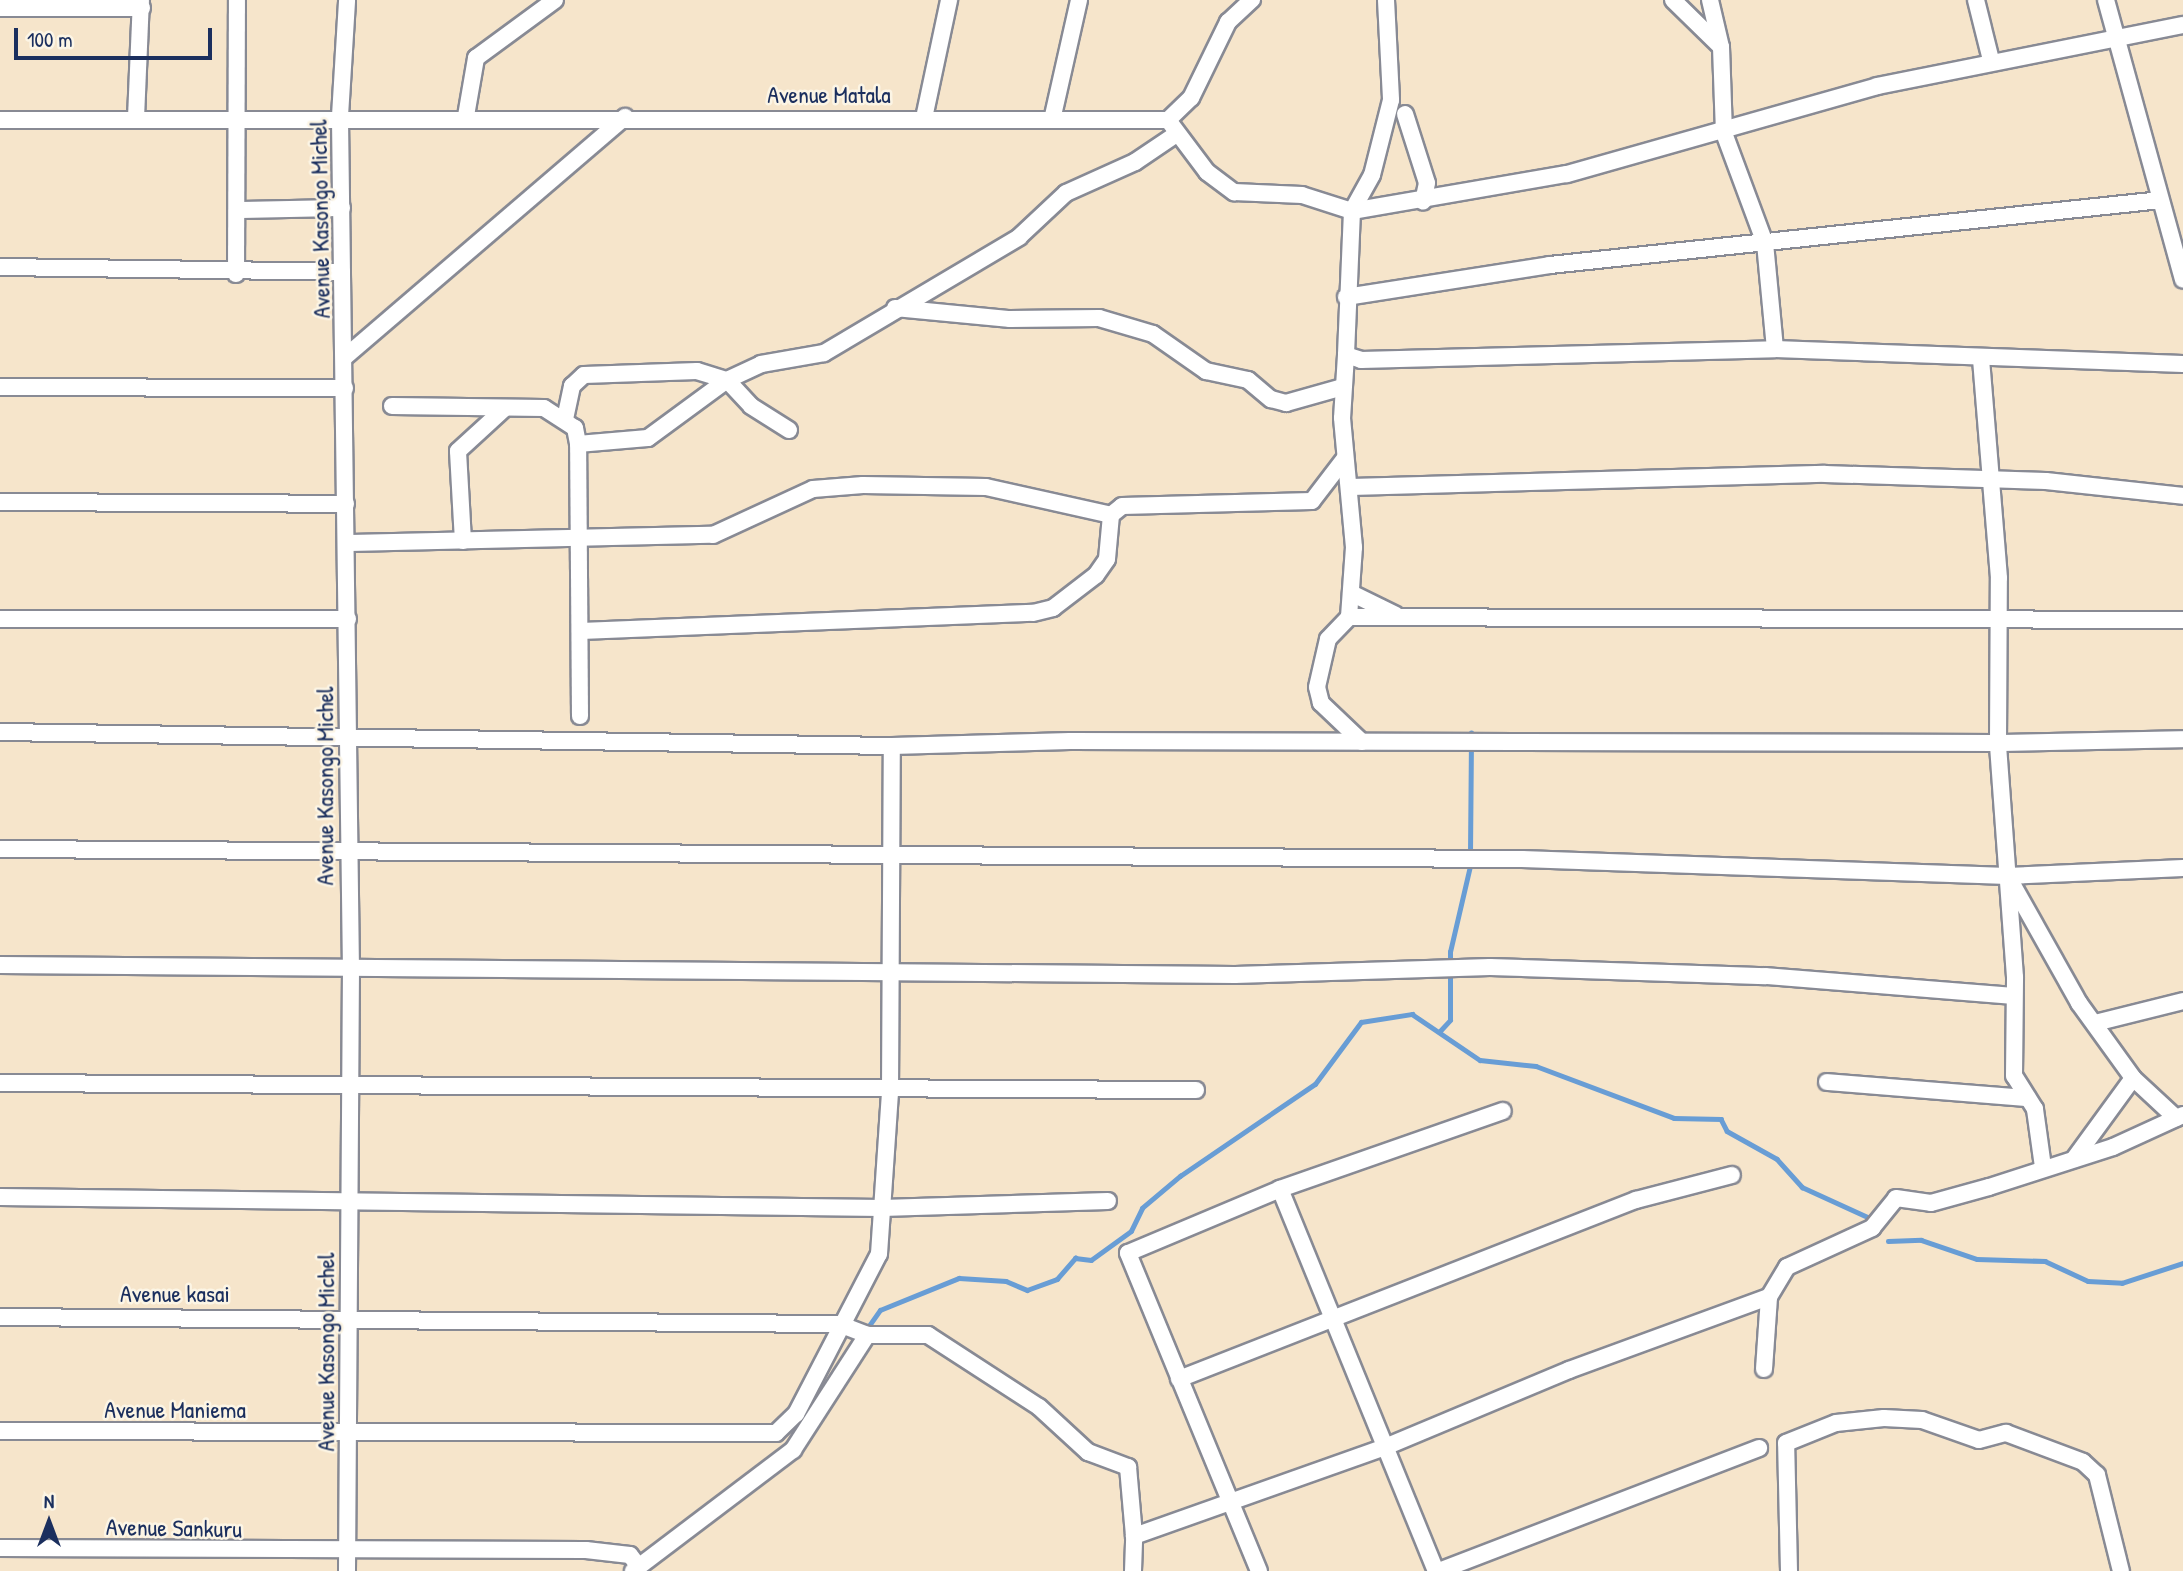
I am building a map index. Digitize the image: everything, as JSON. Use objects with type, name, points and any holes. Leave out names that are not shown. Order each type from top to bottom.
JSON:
[{"type":"street","points":[[236,274],[234,117],[237,0]]},
{"type":"street","name":"Avenue Kasongo Michel","points":[[347,0],[340,116],[348,619],[346,853],[351,971],[347,1571]]},
{"type":"street","points":[[466,116],[476,58],[555,0]]},
{"type":"street","points":[[924,118],[949,0]]},
{"type":"street","points":[[1052,120],[1079,0]]},
{"type":"street","points":[[578,444],[648,438],[727,380],[761,364],[824,353],[895,308],[1020,237],[1066,193],[1116,173],[1172,127],[1191,99],[1228,22],[1252,0]]},
{"type":"street","points":[[1362,742],[1321,704],[1317,687],[1328,639],[1349,617],[1351,487],[1345,458],[1343,387],[1346,297],[1352,211],[1372,175],[1391,100],[1386,0]]},
{"type":"street","points":[[1673,0],[1721,47]]},
{"type":"street","points":[[1710,0],[1721,47],[1724,133],[1765,243],[1775,349]]},
{"type":"street","points":[[1976,0],[1991,60]]},
{"type":"street","points":[[2106,0],[2112,36],[2161,200],[2176,225],[2183,280]]},
{"type":"street","points":[[0,8],[141,4],[136,118]]},
{"type":"street","points":[[1172,127],[1234,192],[1302,195],[1352,211],[1423,202],[1724,133],[1877,86],[1991,60],[2183,25]]},
{"type":"street","points":[[1405,114],[1427,183],[1423,202]]},
{"type":"street","name":"Avenue Matala","points":[[0,120],[340,116],[924,118],[1052,120],[1172,127]]},
{"type":"street","points":[[345,358],[625,117]]},
{"type":"street","points":[[1346,297],[1550,265],[2161,200]]},
{"type":"street","points":[[237,210],[342,208]]},
{"type":"street","points":[[0,267],[236,274],[342,272]]},
{"type":"street","points":[[895,308],[1010,319],[1099,318],[1153,334],[1206,371],[1248,380],[1278,401],[1343,387]]},
{"type":"street","points":[[1346,355],[1361,360],[1775,349],[1981,359],[2183,364]]},
{"type":"street","points":[[1981,359],[1990,478],[1998,743],[2008,876],[2014,1076],[2035,1109],[2043,1167]]},
{"type":"street","points":[[565,419],[572,386],[584,375],[697,371],[727,380],[751,406],[789,430]]},
{"type":"street","points":[[0,387],[345,388]]},
{"type":"street","points":[[392,406],[544,408],[565,419],[578,444],[580,716]]},
{"type":"street","points":[[463,541],[458,451],[503,409]]},
{"type":"street","points":[[581,631],[1033,613],[1054,608],[1096,575],[1107,559],[1111,515],[1122,506],[1312,501],[1345,458]]},
{"type":"street","points":[[1351,487],[1753,474],[1990,478],[2183,496]]},
{"type":"street","points":[[347,544],[713,535],[813,489],[863,485],[986,486],[1111,515]]},
{"type":"street","points":[[0,502],[346,504]]},
{"type":"street","points":[[1351,593],[1407,619]]},
{"type":"street","points":[[1349,617],[1996,617],[2183,620]]},
{"type":"street","points":[[0,619],[348,619]]},
{"type":"street","points":[[0,732],[892,746],[1362,742],[1998,743],[2183,739]]},
{"type":"street","points":[[634,1564],[793,1450],[854,1329],[875,1268],[890,1093],[892,746]]},
{"type":"street","points":[[0,849],[891,859],[1522,859],[2008,876],[2183,868]]},
{"type":"street","points":[[1764,1369],[1769,1297],[1787,1267],[1872,1228],[1896,1198],[1931,1203],[2074,1159],[2179,1116],[2133,1078],[2095,1023],[2008,876]]},
{"type":"street","points":[[0,965],[351,971],[1235,975],[1490,967],[1766,976],[2012,996]]},
{"type":"street","points":[[2095,1023],[2183,1001]]},
{"type":"street","points":[[2074,1159],[2133,1078]]},
{"type":"street","points":[[1827,1082],[2027,1098]]},
{"type":"street","points":[[0,1083],[890,1093],[1196,1090]]},
{"type":"street","points":[[1259,1571],[1128,1253],[1280,1189],[1503,1111]]},
{"type":"street","points":[[1179,1378],[1333,1315],[1636,1200],[1732,1175]]},
{"type":"street","points":[[1280,1189],[1438,1571],[1759,1448]]},
{"type":"street","points":[[0,1197],[881,1208],[1108,1201]]},
{"type":"street","points":[[1133,1571],[1134,1536],[1385,1447],[1569,1370],[1769,1297]]},
{"type":"street","name":"Avenue kasai","points":[[0,1317],[350,1317],[854,1329],[916,1334],[947,1343],[1038,1407],[1088,1451],[1128,1467],[1134,1536]]},
{"type":"street","name":"Avenue Maniema","points":[[0,1432],[776,1433],[796,1414],[854,1329]]},
{"type":"street","points":[[1789,1571],[1786,1443],[1836,1423],[1884,1418],[1922,1420],[1979,1440],[2006,1433],[2083,1462],[2097,1475],[2121,1571]]},
{"type":"street","name":"Avenue Sankuru","points":[[0,1548],[347,1552],[634,1564]]},
{"type":"waterway","points":[[1470,853],[1471,733]]},
{"type":"waterway","points":[[1439,1032],[1450,1020],[1450,952],[1471,862]]},
{"type":"waterway","points":[[866,1330],[880,1310],[959,1278],[1006,1281],[1027,1290],[1057,1279],[1075,1258],[1091,1260],[1131,1231],[1142,1208],[1180,1176],[1315,1084],[1361,1022],[1412,1014],[1480,1060],[1536,1066],[1674,1118],[1721,1119],[1727,1131],[1777,1159],[1802,1187],[1874,1220]]},
{"type":"waterway","points":[[1888,1241],[1921,1240],[1977,1259],[2045,1261],[2088,1281],[2122,1283],[2183,1263]]}]
